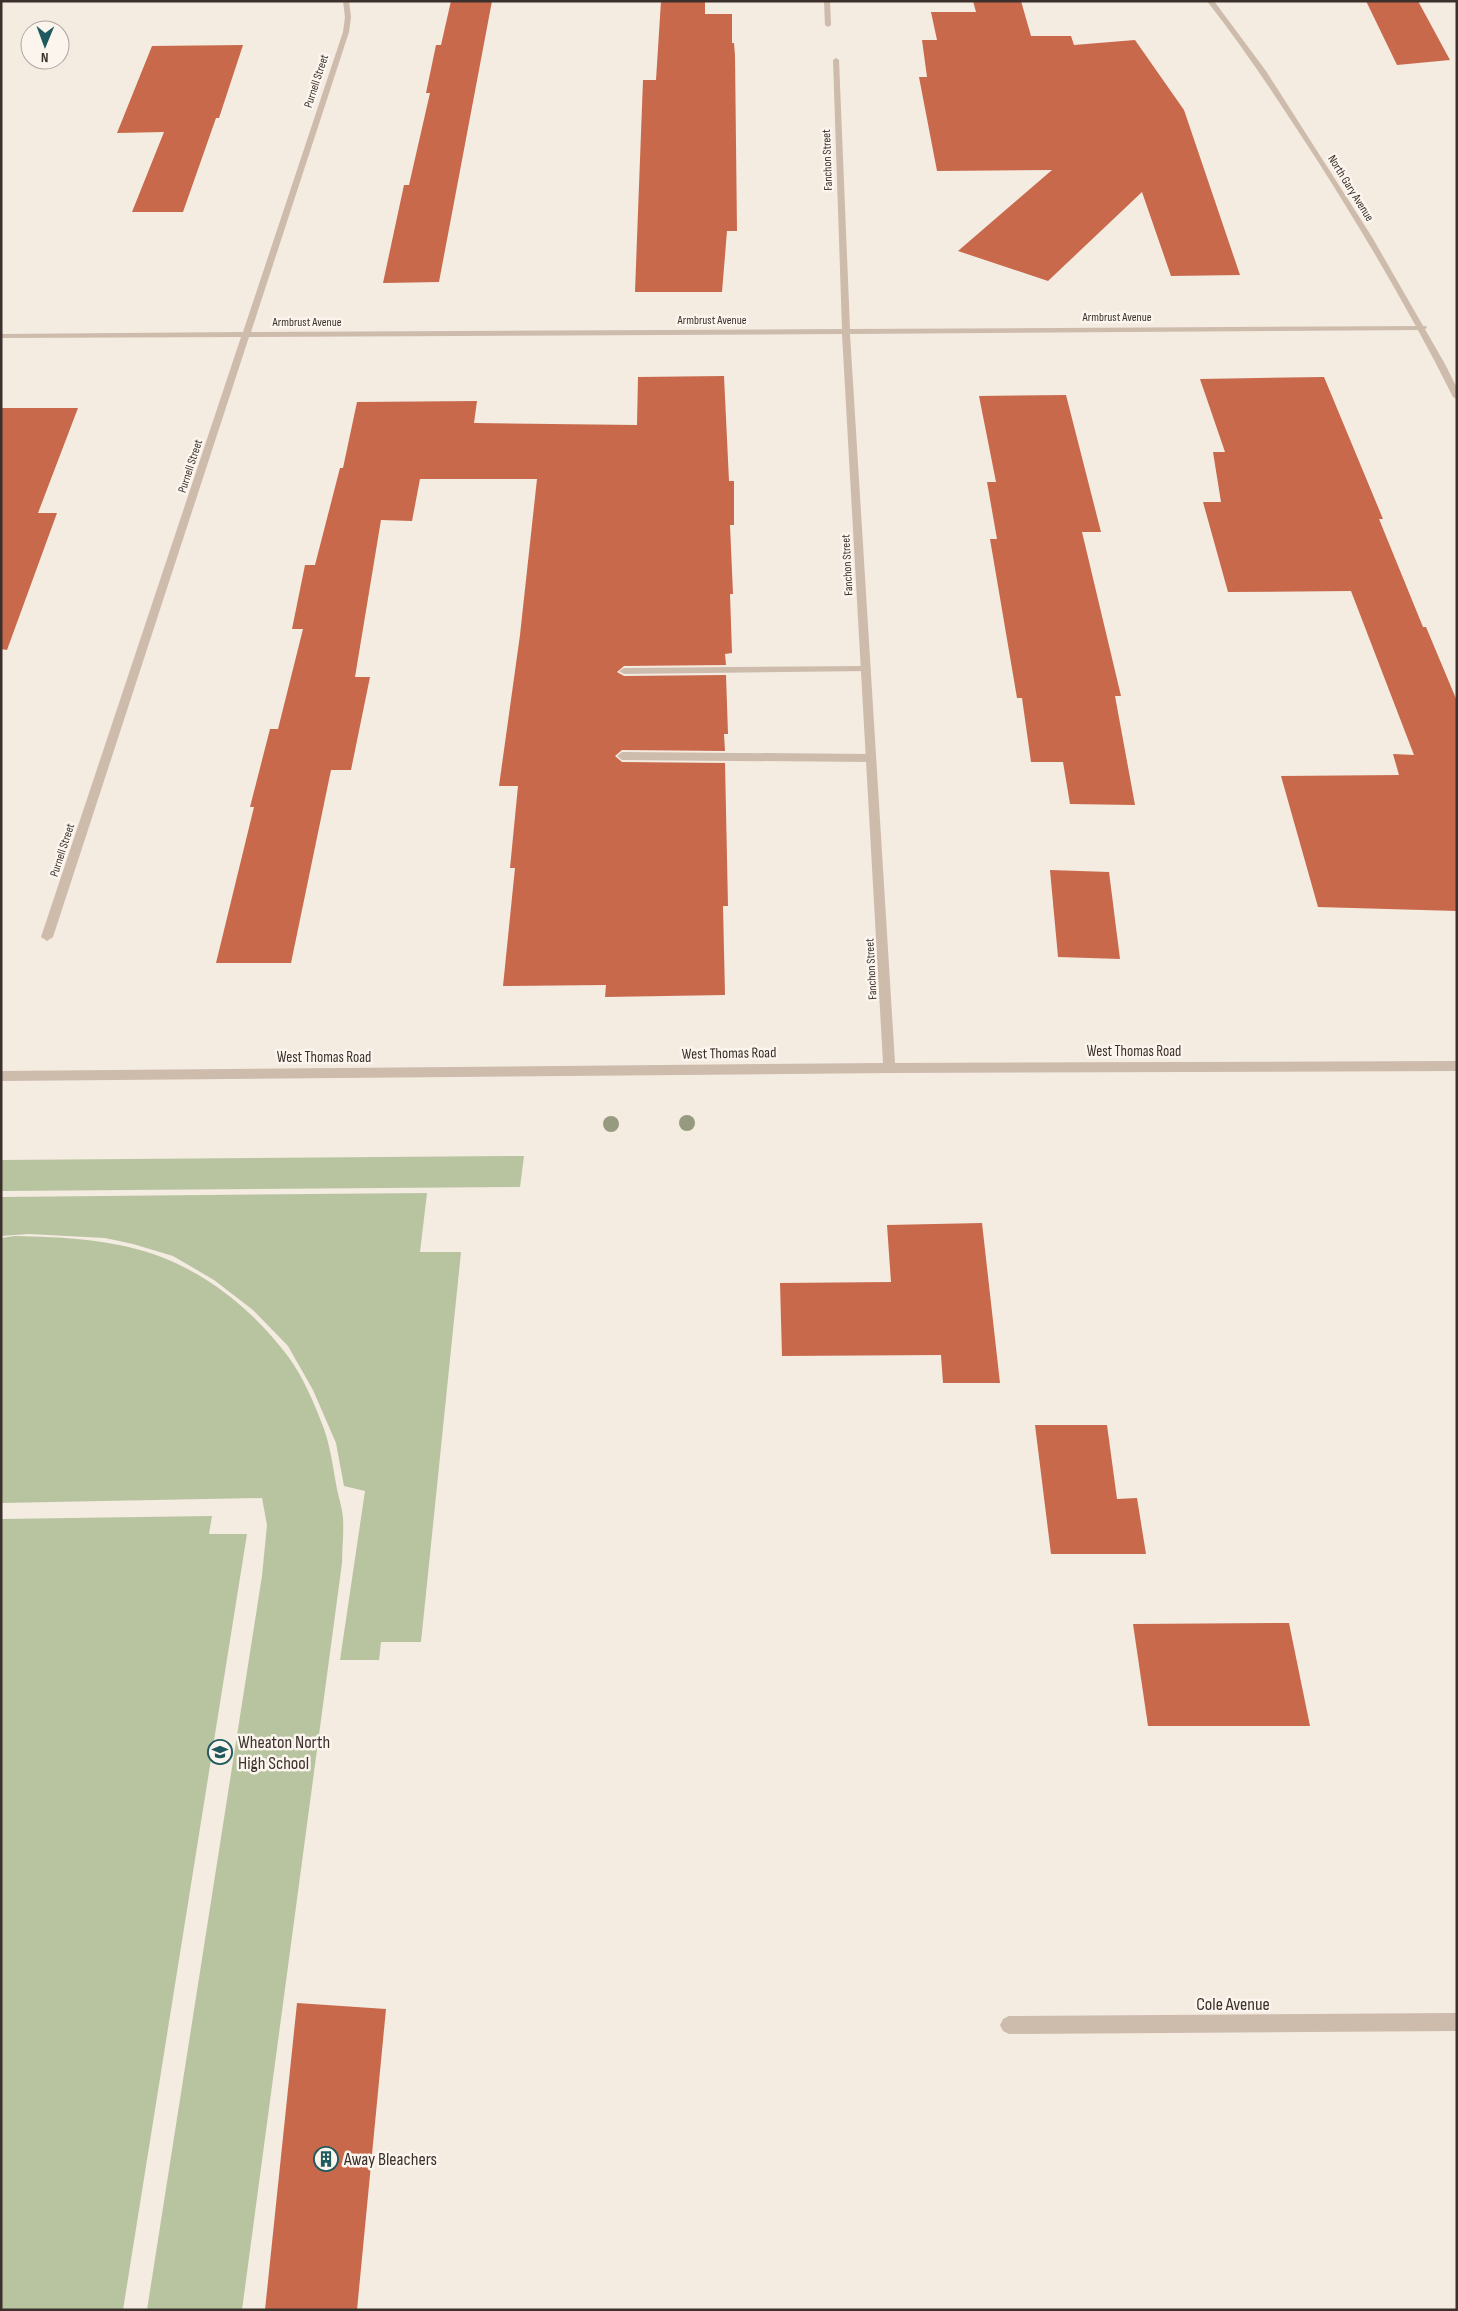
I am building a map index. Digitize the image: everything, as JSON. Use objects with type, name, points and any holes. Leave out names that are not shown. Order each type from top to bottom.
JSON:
[{"type":"street","name":"Purnell Street","points":[[46,937],[346,32],[348,17],[346,1]]},
{"type":"street","points":[[827,1],[828,25]]},
{"type":"street","name":"North Gary Avenue","points":[[1210,1],[1271,83],[1351,207],[1423,328],[1457,397]]},
{"type":"street","name":"Fanchon Street","points":[[836,60],[846,331],[889,1068]]},
{"type":"street","name":"Armbrust Avenue","points":[[1,336],[1423,328]]},
{"type":"street","points":[[624,671],[866,669]]},
{"type":"street","points":[[622,756],[871,758]]},
{"type":"street","name":"West Thomas Road","points":[[1,1076],[889,1068],[1457,1066]]},
{"type":"street","name":"Cole Avenue","points":[[1009,2025],[1457,2022]]},
{"type":"green space","points":[[524,1156],[520,1187],[1,1191],[1,1160]]},
{"type":"green space","points":[[427,1193],[420,1252],[461,1252],[421,1642],[381,1642],[379,1660],[340,1660],[365,1491],[344,1486],[336,1443],[313,1390],[288,1346],[253,1310],[214,1280],[173,1256],[105,1238],[29,1234],[1,1236],[1,1197]]},
{"type":"green space","points":[[15,1236],[85,1240],[136,1249],[173,1262],[210,1282],[260,1323],[293,1363],[317,1410],[331,1456],[343,1518],[342,1563],[242,2310],[147,2310],[262,1576],[267,1525],[262,1498],[1,1503],[1,1238]]},
{"type":"green space","points":[[212,1516],[209,1534],[247,1534],[123,2310],[1,2310],[1,1519]]},
{"type":"building","points":[[451,1],[492,1],[439,282],[383,283],[404,185],[409,185],[430,93],[426,93],[436,45],[441,45]]},
{"type":"building","points":[[661,1],[705,1],[705,14],[732,14],[732,43],[734,43],[735,56],[737,231],[727,231],[722,292],[635,292],[643,80],[656,80]]},
{"type":"building","points":[[973,1],[1021,1],[1031,36],[1071,36],[1074,45],[1135,40],[1184,110],[1240,275],[1171,276],[1142,192],[1048,281],[958,251],[1052,170],[937,171],[919,77],[927,77],[922,40],[937,40],[931,12],[976,12]]},
{"type":"building","points":[[1366,1],[1418,1],[1450,60],[1397,65]]},
{"type":"building","points":[[243,45],[219,118],[216,118],[183,212],[132,212],[164,132],[117,133],[152,46]]},
{"type":"building","points":[[724,376],[729,481],[734,481],[734,525],[730,525],[733,594],[730,594],[732,653],[725,654],[726,665],[624,666],[617,672],[624,676],[726,675],[728,734],[724,734],[725,751],[622,750],[615,756],[622,762],[725,763],[728,906],[723,906],[725,995],[605,997],[606,985],[503,986],[515,868],[510,868],[518,786],[499,786],[520,635],[537,479],[420,479],[412,521],[381,520],[355,677],[370,677],[351,770],[331,770],[291,963],[216,963],[254,807],[250,807],[270,729],[278,729],[303,629],[292,629],[305,565],[315,565],[340,468],[343,468],[357,402],[477,401],[474,423],[637,425],[638,377]]},
{"type":"building","points":[[1324,377],[1383,519],[1379,519],[1423,627],[1426,627],[1457,701],[1457,911],[1318,907],[1281,776],[1399,775],[1393,754],[1414,755],[1351,591],[1228,592],[1203,502],[1221,502],[1213,452],[1225,452],[1200,379]]},
{"type":"building","points":[[1066,395],[1101,532],[1082,532],[1121,696],[1115,696],[1135,805],[1070,804],[1063,762],[1031,762],[1022,698],[1017,698],[990,539],[997,539],[987,482],[996,482],[979,396]]},
{"type":"building","points":[[1,408],[78,408],[38,513],[57,513],[7,650],[1,649]]},
{"type":"building","points":[[1050,870],[1109,872],[1120,959],[1058,957]]},
{"type":"building","points":[[982,1223],[1000,1383],[943,1383],[941,1355],[782,1356],[780,1283],[891,1282],[887,1225]]},
{"type":"building","points":[[1035,1425],[1107,1425],[1117,1499],[1137,1498],[1146,1554],[1051,1554]]},
{"type":"building","points":[[1289,1623],[1310,1726],[1148,1726],[1133,1624]]},
{"type":"building","name":"Away Bleachers","points":[[297,2003],[386,2009],[357,2310],[265,2310]]},
{"type":"place","name":"Wheaton North High School","points":[[220,1752]]},
{"type":"place","name":"Away Bleachers","points":[[326,2159]]}]
